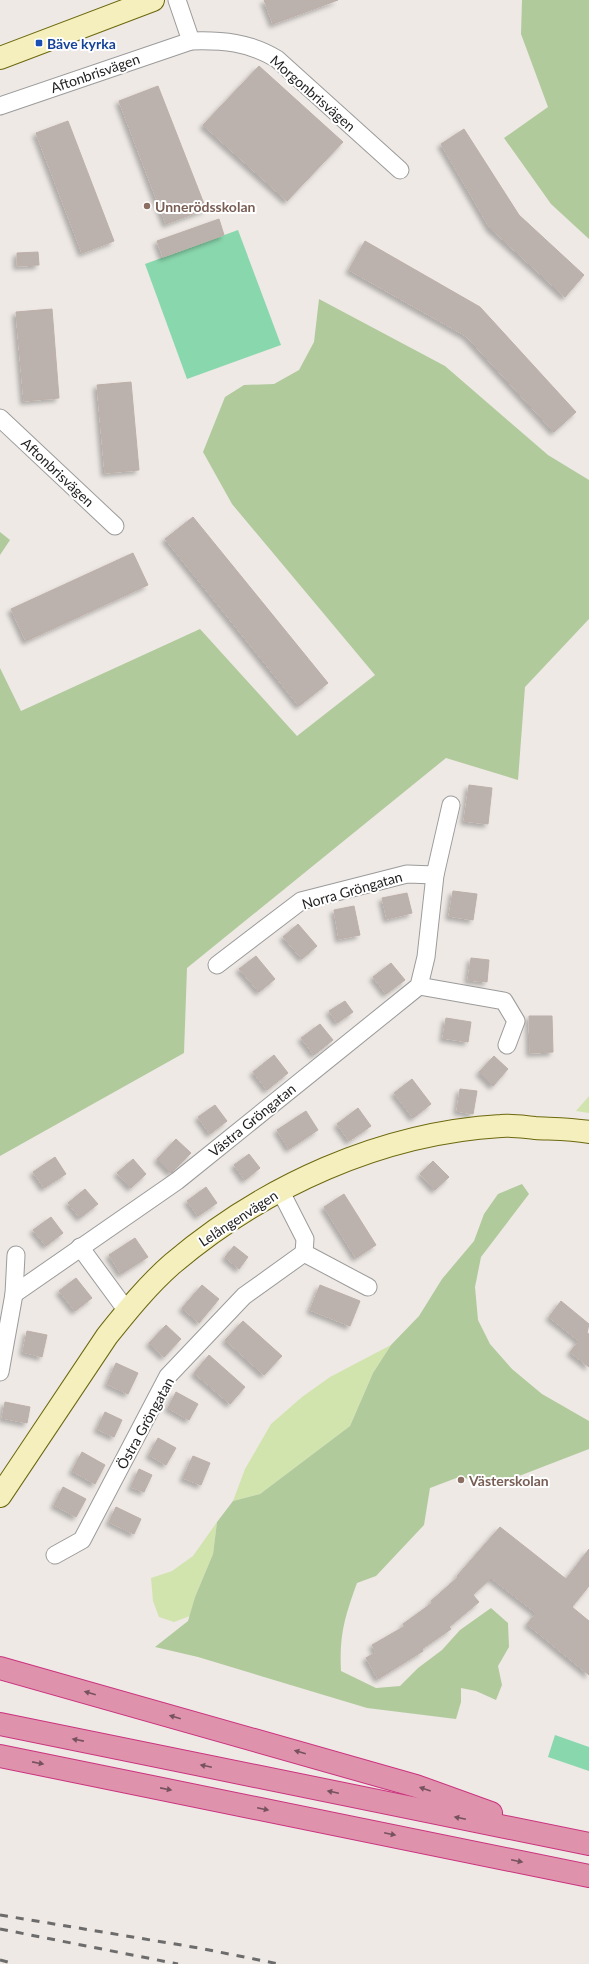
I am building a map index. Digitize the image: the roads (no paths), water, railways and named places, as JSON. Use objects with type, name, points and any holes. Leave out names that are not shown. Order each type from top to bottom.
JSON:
[{"type":"highway","points":[[0,1668],[416,1786],[567,1840]]},
{"type":"highway","points":[[0,1724],[589,1844]]},
{"type":"highway","points":[[0,1756],[589,1876]]},
{"type":"street","points":[[0,58],[153,0]]},
{"type":"street","points":[[177,0],[191,41]]},
{"type":"street","name":"Morgonbrisvägen","points":[[191,41],[218,40],[241,43],[262,50],[277,59],[400,170]]},
{"type":"street","name":"Aftonbrisvägen","points":[[0,106],[191,41]]},
{"type":"street","name":"Aftonbrisvägen","points":[[0,418],[115,526]]},
{"type":"street","points":[[451,806],[435,875],[426,957],[419,986],[504,1001],[516,1021],[507,1045]]},
{"type":"street","name":"Norra Gröngatan","points":[[217,965],[301,901],[407,874],[435,875]]},
{"type":"street","name":"Västra Gröngatan","points":[[14,1294],[177,1181],[419,986]]},
{"type":"street","name":"Lelångenvägen","points":[[0,1496],[107,1336],[127,1311],[171,1266],[208,1235],[238,1214],[280,1190],[359,1155],[436,1134],[502,1126],[589,1132]]},
{"type":"street","points":[[280,1190],[305,1239],[304,1253],[368,1287]]},
{"type":"street","points":[[80,1247],[127,1311]]},
{"type":"street","name":"Östra Gröngatan","points":[[55,1555],[82,1540],[168,1376],[244,1296],[304,1253]]},
{"type":"street","points":[[0,1372],[14,1294],[16,1255]]},
{"type":"railway","points":[[0,1915],[199,1948],[279,1964]]},
{"type":"railway","points":[[0,1929],[178,1964]]},
{"type":"railway","points":[[0,1960],[15,1964]]},
{"type":"place","name":"Bäve kyrka","points":[[39,43]]},
{"type":"place","name":"Unnerödsskolan","points":[[147,206]]},
{"type":"place","name":"Västerskolan","points":[[461,1480]]}]
